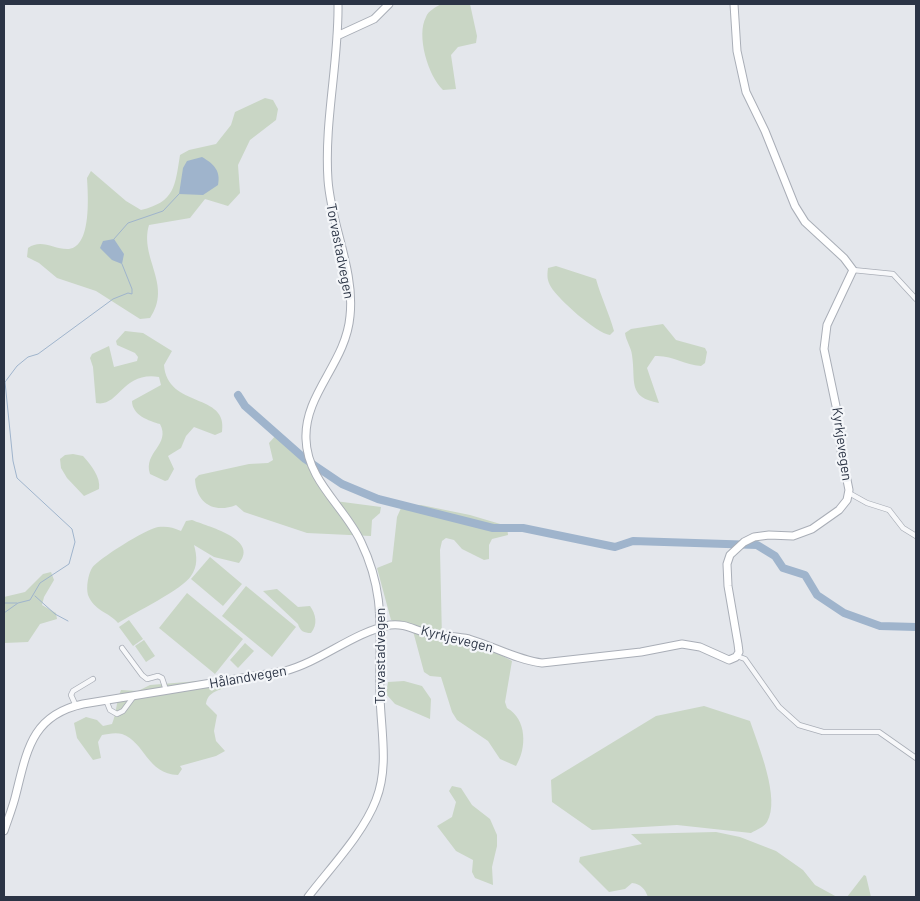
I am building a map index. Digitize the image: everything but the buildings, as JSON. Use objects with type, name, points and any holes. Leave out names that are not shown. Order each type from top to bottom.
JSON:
[{"type":"main road","name":"Torvastadvegen","points":[[308,897],[363,824],[379,792],[384,762],[380,689],[382,629],[378,589],[368,557],[350,522],[315,474],[306,444],[306,424],[310,410],[343,349],[350,316],[349,286],[328,178],[338,4]]},
{"type":"main road","points":[[337,36],[374,19],[389,4]]},
{"type":"main road","points":[[734,4],[737,51],[746,92],[765,131],[795,206],[805,222],[844,258],[853,270]]},
{"type":"main road","name":"Kyrkjevegen","points":[[382,629],[391,625],[405,625],[433,635],[466,639],[527,660],[542,663],[641,652],[682,644],[700,647],[729,660],[737,656],[738,644],[727,576],[730,555],[744,542],[754,537],[769,535],[793,536],[812,529],[839,510],[847,500],[849,493],[836,406],[824,348],[827,325],[853,270]]},
{"type":"main road","name":"Hålandvegen","points":[[4,831],[31,741],[49,719],[76,706],[293,669],[346,642],[382,629]]},
{"type":"street","points":[[853,270],[893,274],[916,299]]},
{"type":"street","points":[[849,493],[867,503],[889,510],[904,528],[916,536]]},
{"type":"street","points":[[122,648],[142,675],[147,678],[162,678],[166,690]]},
{"type":"street","points":[[737,656],[744,659],[779,707],[799,725],[823,732],[879,732],[916,758]]},
{"type":"street","points":[[76,706],[71,696],[73,691],[94,679]]},
{"type":"street","points":[[106,700],[110,710],[118,714],[123,711],[134,696]]},
{"type":"green space","points":[[441,4],[470,4],[477,36],[476,43],[458,47],[451,55],[456,89],[443,90],[438,84],[428,65],[423,44],[423,25],[426,17],[430,11]]},
{"type":"green space","points":[[265,98],[273,100],[278,109],[276,120],[250,140],[238,165],[240,193],[228,206],[205,199],[190,218],[149,225],[148,249],[158,294],[156,306],[150,318],[140,319],[96,291],[57,278],[39,263],[27,257],[28,248],[33,245],[43,244],[69,249],[76,246],[82,239],[88,207],[87,178],[91,171],[126,201],[141,210],[152,207],[167,197],[171,191],[177,176],[180,155],[189,150],[216,144],[231,125],[235,112]]},
{"type":"green space","points":[[556,266],[596,279],[614,331],[610,335],[587,322],[555,293],[547,273],[548,268]]},
{"type":"green space","points":[[663,324],[676,340],[705,348],[707,352],[705,363],[701,366],[667,357],[655,356],[647,368],[659,403],[642,397],[637,392],[631,352],[625,333],[631,329]]},
{"type":"green space","points":[[125,331],[143,333],[172,351],[164,365],[168,379],[175,388],[208,405],[222,419],[222,432],[215,435],[194,427],[186,436],[181,448],[168,456],[174,469],[168,480],[165,481],[150,474],[149,466],[150,460],[162,438],[160,424],[138,414],[132,401],[161,385],[159,377],[137,379],[110,400],[104,403],[96,403],[93,367],[90,358],[92,354],[109,346],[114,367],[137,361],[138,357],[135,353],[117,345],[116,341]]},
{"type":"green space","points":[[277,434],[295,450],[335,501],[381,507],[380,513],[372,520],[371,536],[307,533],[244,512],[236,505],[220,508],[214,507],[203,500],[196,487],[195,479],[199,475],[249,464],[268,463],[273,460],[269,443]]},
{"type":"green space","points":[[65,455],[83,456],[92,467],[97,476],[99,489],[84,496],[67,478],[61,468],[60,459]]},
{"type":"green space","points":[[421,505],[470,515],[507,526],[508,535],[492,539],[489,545],[489,559],[484,560],[462,549],[454,540],[446,538],[442,541],[440,550],[442,639],[495,652],[512,661],[505,702],[507,708],[514,713],[522,726],[522,751],[516,766],[500,759],[488,741],[457,720],[452,712],[441,677],[430,676],[424,672],[413,631],[391,620],[377,568],[392,562],[397,517],[401,508]]},
{"type":"green space","points":[[192,520],[219,530],[237,540],[242,547],[244,555],[239,563],[214,557],[194,545],[196,561],[191,576],[158,601],[118,623],[94,605],[88,595],[87,585],[92,568],[96,564],[143,533],[158,527],[167,527],[181,531],[186,521]]},
{"type":"green space","points":[[210,557],[242,584],[223,606],[191,579]]},
{"type":"green space","points":[[51,572],[54,580],[44,597],[42,605],[56,613],[57,619],[40,624],[28,642],[4,643],[4,597],[25,592],[43,574]]},
{"type":"green space","points":[[246,586],[296,627],[272,657],[222,616]]},
{"type":"green space","points":[[277,589],[298,607],[310,606],[314,612],[315,620],[315,627],[311,633],[301,630],[298,624],[263,591]]},
{"type":"green space","points":[[187,593],[243,639],[215,674],[159,628]]},
{"type":"green space","points":[[129,620],[143,639],[133,646],[119,627]]},
{"type":"green space","points":[[144,640],[155,656],[146,662],[135,646]]},
{"type":"green space","points":[[245,643],[254,651],[238,668],[230,660]]},
{"type":"green space","points":[[223,679],[227,687],[211,694],[206,704],[217,715],[214,731],[216,741],[225,751],[216,756],[180,766],[182,769],[178,775],[159,769],[130,738],[122,734],[102,735],[98,742],[101,758],[93,760],[77,738],[74,723],[86,717],[97,720],[103,726],[112,724],[121,690],[138,691],[150,685]]},
{"type":"green space","points":[[404,681],[422,686],[431,699],[430,719],[395,704],[386,694],[388,682]]},
{"type":"green space","points":[[704,706],[750,721],[763,757],[770,786],[771,812],[767,822],[762,827],[751,833],[677,825],[592,830],[552,802],[551,780],[656,716]]},
{"type":"green space","points":[[452,786],[461,788],[472,805],[490,819],[497,835],[497,846],[492,867],[493,885],[475,878],[472,872],[473,860],[456,851],[437,826],[452,817],[456,802],[449,791]]},
{"type":"green space","points":[[716,832],[740,837],[776,851],[803,870],[815,885],[837,897],[648,897],[642,887],[632,883],[625,889],[609,892],[579,862],[580,857],[642,844],[631,834]]},
{"type":"green space","points":[[864,875],[866,876],[871,897],[847,897]]},
{"type":"water","points":[[202,157],[216,168],[219,180],[218,185],[203,195],[179,194],[183,168],[187,161]]},
{"type":"water","points":[[114,239],[124,254],[122,264],[112,260],[100,248],[103,241]]},
{"type":"waterway","points":[[114,239],[128,223],[163,211],[179,194]]},
{"type":"waterway","points":[[4,613],[18,603],[30,600],[40,583],[69,564],[75,542],[72,529],[17,478],[13,461],[5,382],[17,366],[28,357],[38,354],[113,299],[128,293],[132,294],[132,289],[122,264]]},
{"type":"waterway","points":[[238,395],[245,406],[305,459],[342,484],[378,499],[493,528],[523,528],[615,547],[633,541],[757,545],[775,556],[783,568],[805,575],[817,595],[844,613],[880,626],[916,627]]},
{"type":"waterway","points":[[35,596],[55,614],[68,621]]},
{"type":"waterway","points":[[4,603],[17,603]]}]
